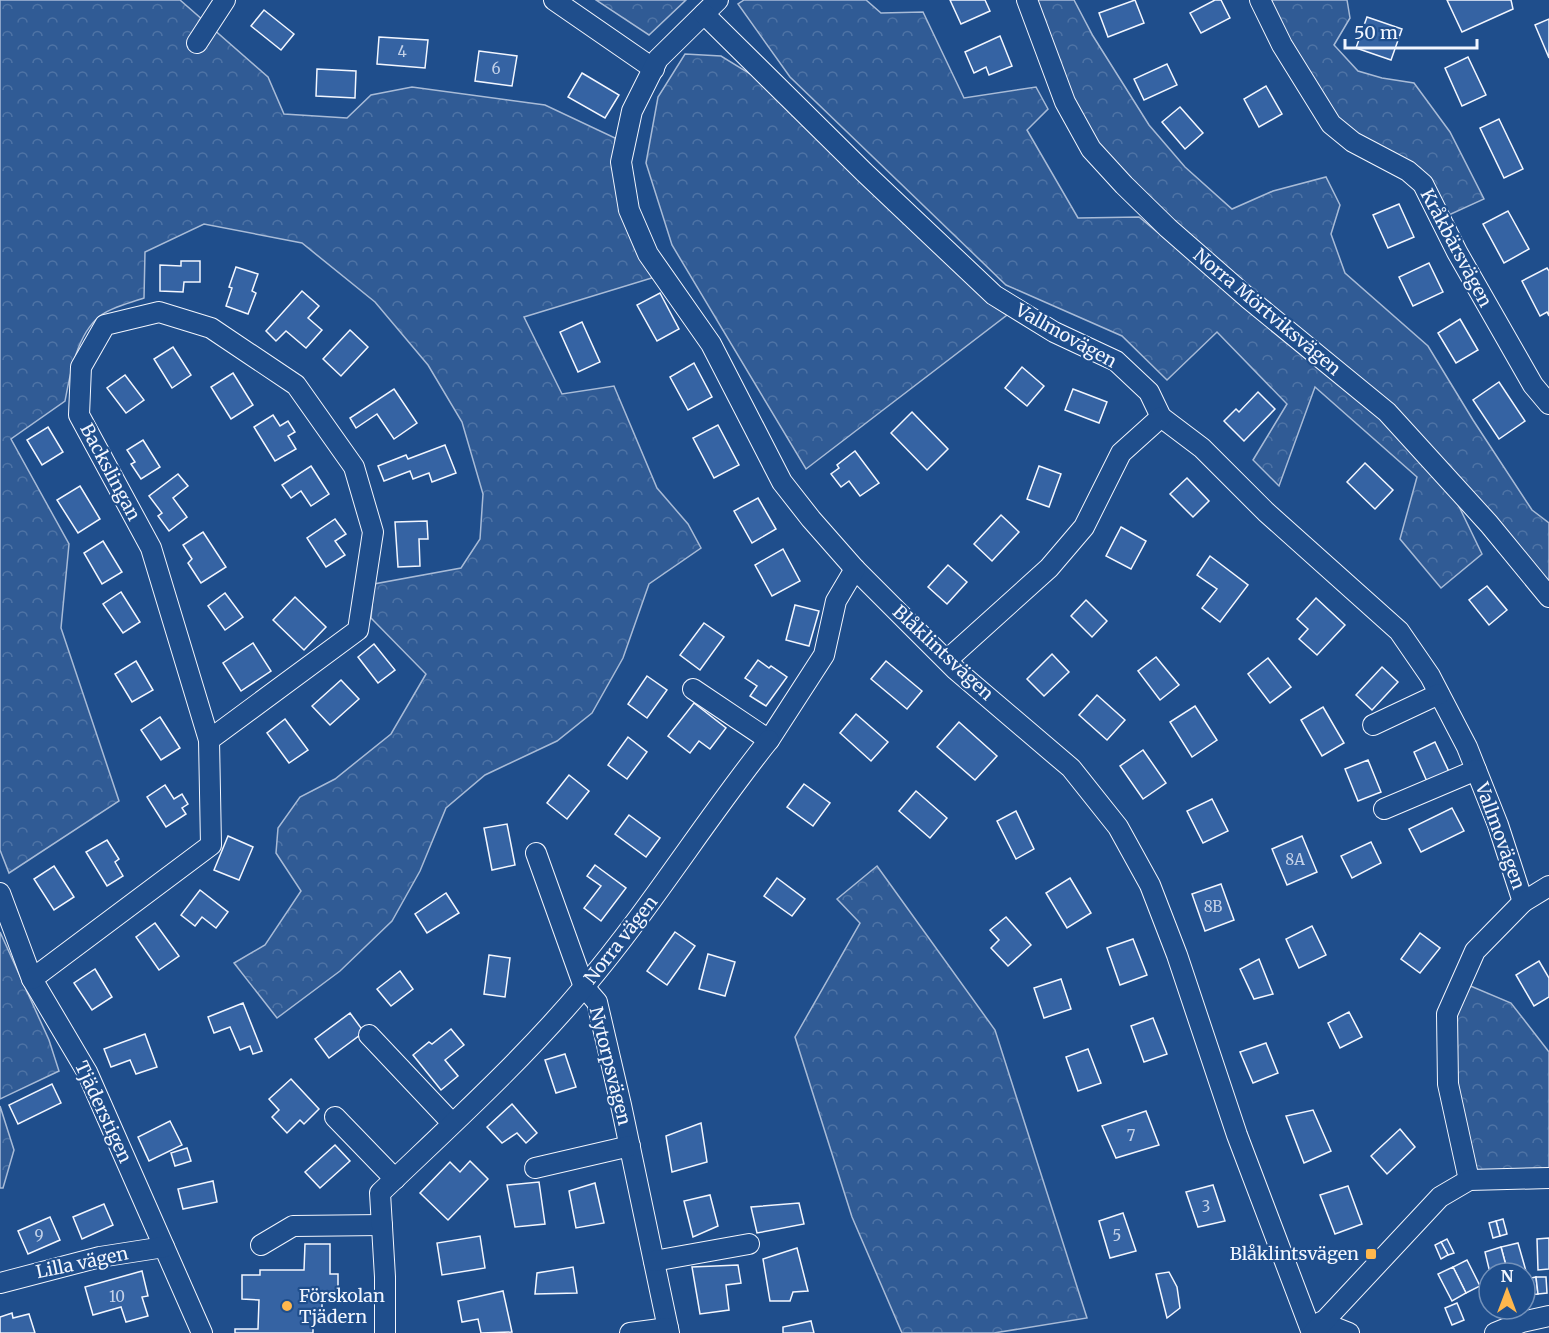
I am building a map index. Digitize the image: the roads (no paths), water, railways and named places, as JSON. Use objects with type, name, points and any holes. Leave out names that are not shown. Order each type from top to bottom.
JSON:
[{"type":"street","points":[[197,43],[225,0]]},
{"type":"street","points":[[554,0],[654,69]]},
{"type":"street","name":"Norra Mörtviksvägen","points":[[1027,0],[1065,102],[1091,149],[1124,185],[1249,299],[1387,412],[1489,524],[1549,597]]},
{"type":"street","name":"Kråkbärsvägen","points":[[1260,0],[1282,45],[1330,124],[1353,142],[1408,171],[1423,184],[1457,252],[1503,334],[1533,385],[1549,404]]},
{"type":"street","name":"Blåklintsvägen","points":[[711,7],[658,59],[632,111],[621,162],[629,210],[648,254],[711,344],[782,482],[855,569],[947,660],[1071,768],[1118,827],[1150,885],[1177,954],[1239,1141],[1315,1329]]},
{"type":"street","name":"Vallmovägen","points":[[711,7],[866,174],[994,296],[1054,332],[1116,361],[1149,392],[1161,417],[1202,448],[1266,512],[1400,631],[1430,676],[1467,747],[1523,902]]},
{"type":"street","name":"Backslingan","points":[[32,979],[212,845],[209,740],[151,548],[79,415],[81,367],[105,325],[159,312],[212,328],[296,385],[354,467],[373,532],[358,630],[209,740]]},
{"type":"street","points":[[947,660],[1049,568],[1084,526],[1121,453],[1161,417]]},
{"type":"street","name":"Norra vägen","points":[[385,1333],[380,1193],[510,1068],[584,987],[657,894],[728,792],[769,740],[824,655],[836,601],[855,569]]},
{"type":"street","points":[[693,689],[769,740]]},
{"type":"street","points":[[1373,725],[1439,694]]},
{"type":"street","name":"Vallmovägen","points":[[1384,808],[1476,770]]},
{"type":"street","name":"Nytorpsvägen","points":[[536,853],[584,987],[597,1002],[668,1330],[630,1333]]},
{"type":"street","points":[[1469,1180],[1449,1084],[1447,1014],[1475,951],[1523,902],[1549,886]]},
{"type":"street","name":"Tjäderstigen","points":[[0,893],[32,979],[87,1072],[202,1333]]},
{"type":"street","points":[[369,1035],[452,1123]]},
{"type":"street","points":[[335,1117],[395,1179]]},
{"type":"street","name":"Nytorpsvägen","points":[[535,1168],[630,1146]]},
{"type":"street","points":[[1315,1329],[1440,1197],[1469,1180],[1549,1179]]},
{"type":"street","points":[[261,1245],[293,1226],[382,1225]]},
{"type":"street","points":[[654,1261],[748,1244]]},
{"type":"street","name":"Lilla vägen","points":[[0,1283],[100,1257],[164,1247]]},
{"type":"street","points":[[1495,1333],[1549,1316]]},
{"type":"street","points":[[1315,1329],[1349,1333]]},
{"type":"place","name":"Blåklintsvägen","points":[[1371,1254]]},
{"type":"place","name":"Förskolan Tjädern","points":[[287,1306]]}]
